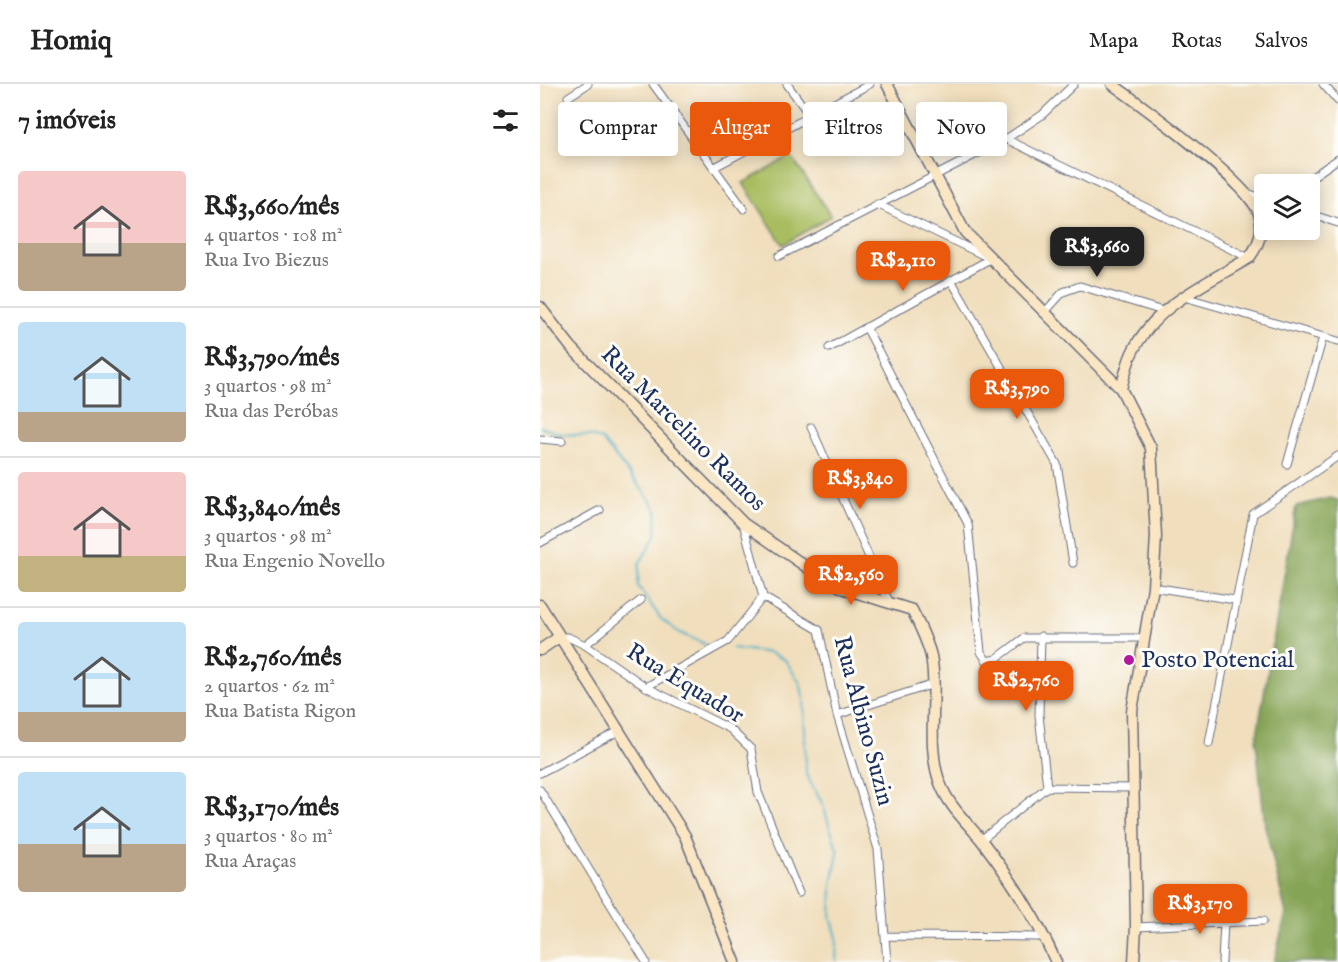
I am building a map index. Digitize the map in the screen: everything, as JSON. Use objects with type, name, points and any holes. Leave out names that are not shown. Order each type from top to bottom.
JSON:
[{"type":"main road","points":[[887,84],[965,232],[1121,389],[1150,448],[1156,536],[1153,587],[1132,711],[1136,927],[1134,962]]},
{"type":"main road","points":[[1112,84],[1145,107],[1247,193],[1259,213],[1261,231],[1257,248],[1249,258],[1163,311],[1147,328],[1131,354],[1121,389]]},
{"type":"main road","name":"Rua Marcelino Ramos","points":[[540,307],[572,347],[744,523],[821,578],[845,589],[912,610],[931,655],[936,770],[955,811],[981,840],[1017,890],[1045,937],[1056,962]]},
{"type":"main road","points":[[540,605],[685,836],[735,962]]},
{"type":"main road","points":[[540,650],[559,637]]},
{"type":"street","points":[[568,98],[588,84]]},
{"type":"street","points":[[653,84],[744,209]]},
{"type":"street","points":[[787,84],[803,106]]},
{"type":"street","points":[[836,102],[870,84]]},
{"type":"street","points":[[1007,138],[1042,115],[1074,84]]},
{"type":"street","points":[[1323,84],[1338,100]]},
{"type":"street","points":[[713,168],[803,120]]},
{"type":"street","points":[[1007,139],[1249,258]]},
{"type":"street","points":[[779,256],[971,156]]},
{"type":"street","points":[[1316,174],[1338,159]]},
{"type":"street","points":[[1247,193],[1254,195]]},
{"type":"street","points":[[877,204],[990,259]]},
{"type":"street","points":[[1320,217],[1338,223]]},
{"type":"street","points":[[829,348],[990,259]]},
{"type":"street","points":[[951,280],[1057,464],[1073,563]]},
{"type":"street","points":[[1045,312],[1064,292],[1080,286],[1163,311]]},
{"type":"street","points":[[1184,297],[1338,342]]},
{"type":"street","points":[[866,327],[968,524],[981,652],[987,661],[996,658],[1024,638],[1041,636],[1143,638]]},
{"type":"street","points":[[1287,464],[1323,337]]},
{"type":"street","points":[[811,427],[889,602]]},
{"type":"street","points":[[540,439],[562,441]]},
{"type":"street","points":[[1209,743],[1253,514],[1338,456]]},
{"type":"street","points":[[540,543],[600,510]]},
{"type":"street","points":[[646,687],[728,641],[764,597],[744,523]]},
{"type":"street","points":[[1153,587],[1235,600]]},
{"type":"street","name":"Rua Albino Suzin","points":[[764,597],[819,630],[837,714],[878,849],[887,962]]},
{"type":"street","points":[[585,645],[641,600]]},
{"type":"street","points":[[1041,636],[1039,715],[1047,787]]},
{"type":"street","name":"Rua Equador","points":[[559,637],[568,637],[585,645],[646,687],[730,729],[751,749],[758,792],[799,893]]},
{"type":"street","points":[[837,714],[934,684]]},
{"type":"street","points":[[540,773],[619,731]]},
{"type":"street","points":[[981,840],[1047,787],[1134,788]]},
{"type":"street","points":[[540,790],[646,962]]},
{"type":"street","points":[[1136,927],[1263,921]]},
{"type":"street","points":[[1222,962],[1224,922]]},
{"type":"street","points":[[886,936],[1045,937]]},
{"type":"green space","points":[[791,156],[831,216],[783,245],[743,183]]},
{"type":"green space","points":[[1330,498],[1338,500],[1338,962],[1274,962],[1286,913],[1265,826],[1256,741],[1296,506]]},
{"type":"waterway","points":[[540,427],[561,434],[591,436],[602,440],[644,492],[657,510],[656,536],[639,564],[638,586],[661,619],[680,633],[705,644]]},
{"type":"waterway","points":[[733,648],[770,653],[785,660],[800,683],[804,700],[806,774],[822,803],[838,852],[832,884],[831,916],[837,938],[836,962]]},
{"type":"place","name":"Posto Potencial","points":[[1129,660]]}]
